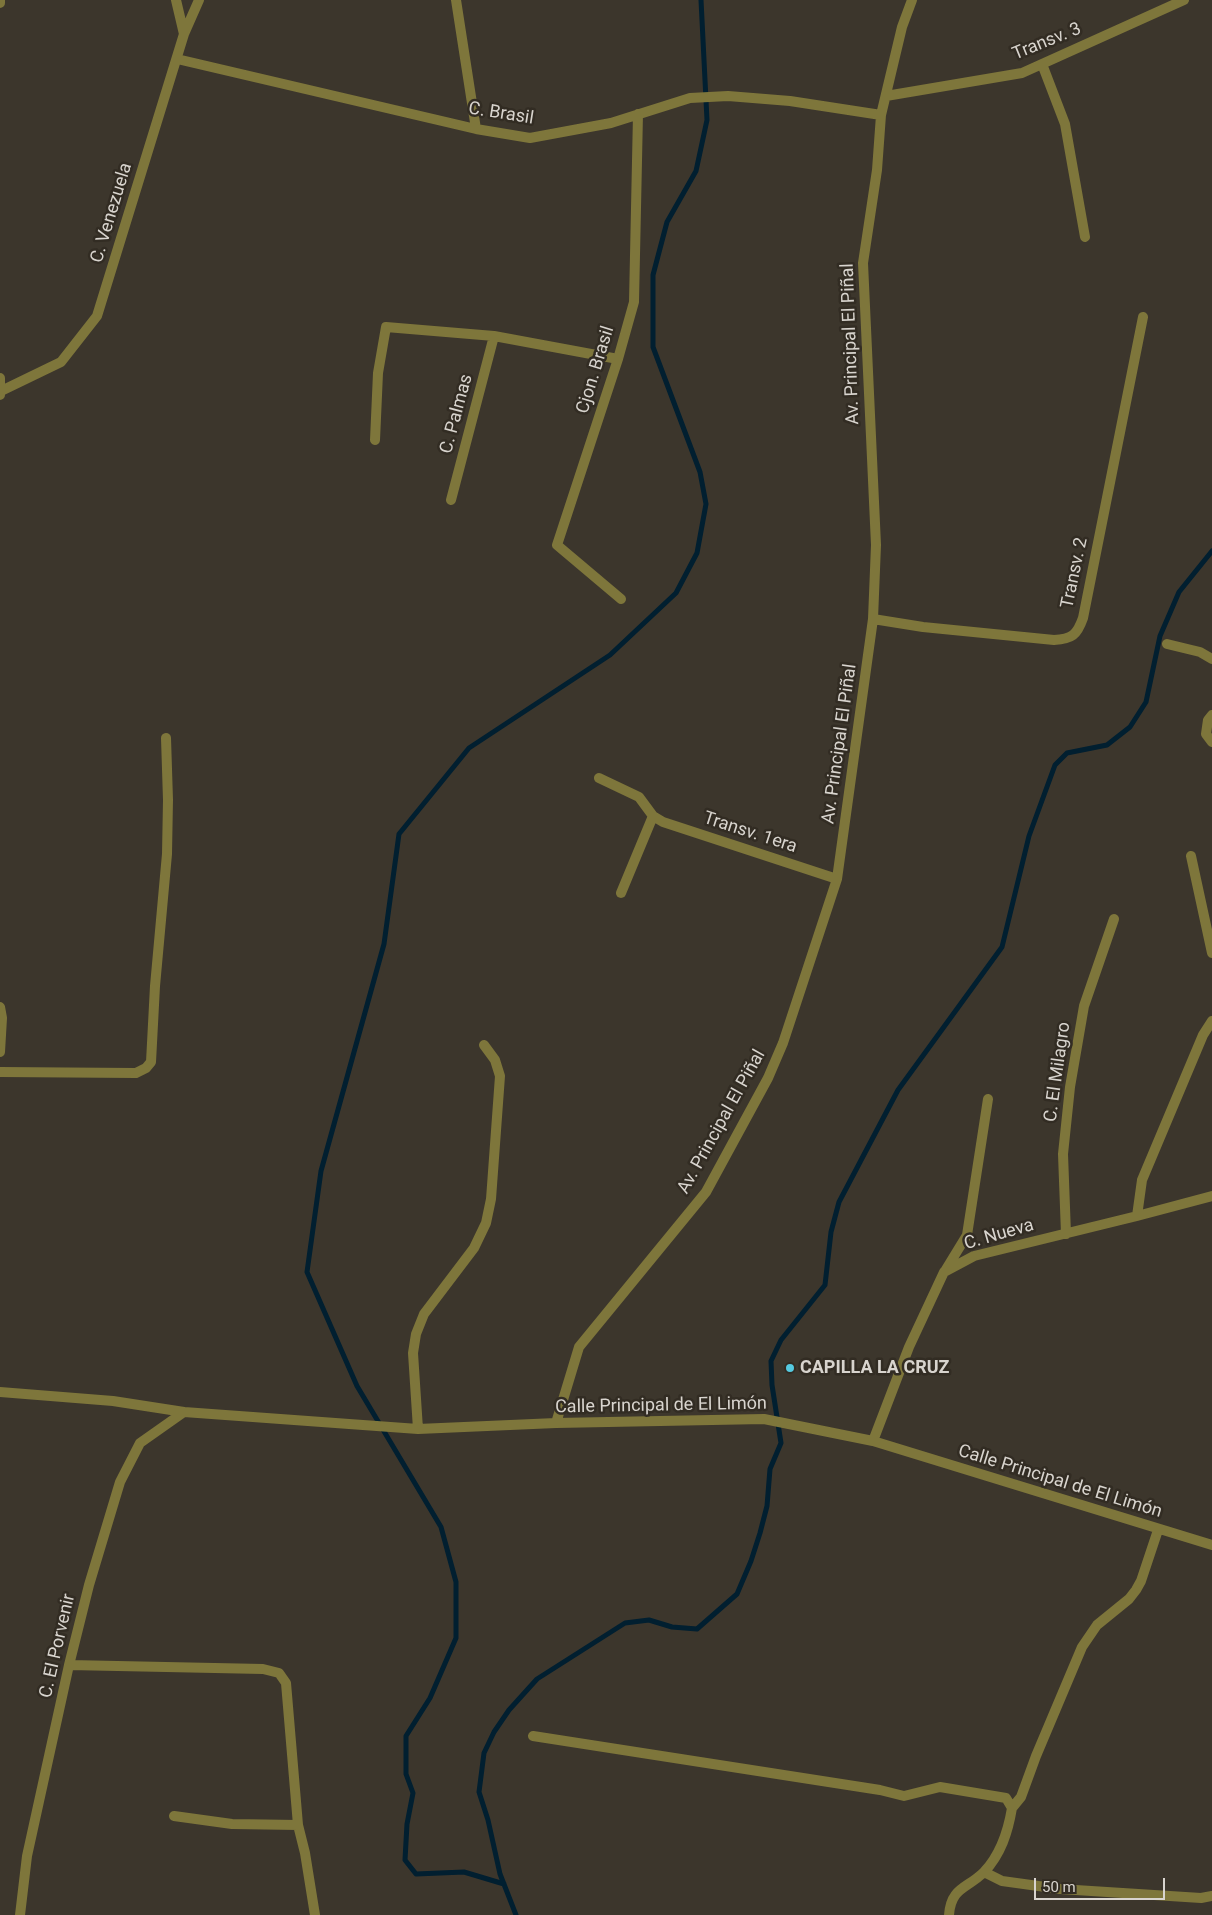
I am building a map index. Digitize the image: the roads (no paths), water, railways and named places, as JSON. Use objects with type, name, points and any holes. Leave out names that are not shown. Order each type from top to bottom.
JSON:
[{"type":"street","points":[[176,0],[184,34]]},
{"type":"street","name":"C. Venezuela","points":[[0,391],[61,362],[97,316],[184,34],[199,0]]},
{"type":"street","points":[[456,0],[476,129]]},
{"type":"street","name":"Av. Principal El Piñal","points":[[556,1423],[579,1347],[706,1192],[768,1078],[783,1043],[837,879],[873,619],[876,545],[863,264],[877,170],[880,114],[902,27],[912,0]]},
{"type":"street","name":"Transv. 3","points":[[886,96],[1022,73],[1184,0]]},
{"type":"street","name":"C. Brasil","points":[[177,60],[476,129],[530,138],[611,124],[694,98],[718,97],[790,101],[880,114]]},
{"type":"street","points":[[1042,64],[1065,124],[1085,238]]},
{"type":"street","name":"Cjon. Brasil","points":[[621,599],[556,545],[618,358],[634,302],[638,114]]},
{"type":"street","name":"Transv. 2","points":[[873,619],[923,627],[1054,640],[1067,639],[1078,631],[1085,608],[1143,317]]},
{"type":"street","points":[[375,440],[378,373],[386,327],[494,336],[618,358]]},
{"type":"street","name":"C. Palmas","points":[[451,500],[494,336]]},
{"type":"street","points":[[0,378],[0,396]]},
{"type":"street","points":[[1167,644],[1200,652],[1212,659]]},
{"type":"street","points":[[1212,715],[1208,720],[1206,734],[1212,742]]},
{"type":"street","points":[[0,1072],[136,1073],[146,1068],[151,1062],[155,986],[167,854],[166,738]]},
{"type":"street","points":[[599,778],[639,797],[653,816],[621,893]]},
{"type":"street","name":"Transv. 1era","points":[[653,816],[663,822],[837,879]]},
{"type":"street","points":[[1191,856],[1212,953]]},
{"type":"street","name":"C. El Milagro","points":[[1066,1234],[1063,1154],[1070,1087],[1084,1006],[1114,919]]},
{"type":"street","points":[[0,1007],[2,1018],[0,1052]]},
{"type":"street","points":[[1137,1216],[1142,1180],[1145,1172],[1203,1035],[1212,1021]]},
{"type":"street","points":[[418,1429],[412,1353],[416,1334],[424,1314],[474,1248],[486,1223],[491,1199],[500,1076],[494,1060],[484,1045]]},
{"type":"street","points":[[873,1441],[908,1347],[944,1272],[967,1235],[988,1099]]},
{"type":"street","name":"C. Nueva","points":[[944,1272],[974,1256],[1212,1196]]},
{"type":"street","name":"Calle Principal de El Limón","points":[[0,1392],[113,1401],[184,1412],[418,1429],[556,1423],[766,1419],[873,1441],[1212,1545]]},
{"type":"street","name":"C. El Porvenir","points":[[20,1915],[27,1856],[69,1665],[89,1585],[120,1482],[140,1443],[184,1412]]},
{"type":"street","points":[[949,1915],[952,1898],[962,1887],[984,1872],[998,1853],[1008,1832],[1012,1808],[1021,1797],[1036,1756],[1082,1647],[1097,1625],[1136,1590],[1141,1582],[1158,1530]]},
{"type":"street","points":[[69,1665],[263,1669],[279,1674],[286,1683],[298,1825],[315,1915]]},
{"type":"street","points":[[534,1736],[904,1796],[940,1787],[956,1789],[1006,1798],[1012,1808]]},
{"type":"street","points":[[174,1816],[232,1824],[298,1825]]},
{"type":"street","points":[[984,1872],[1002,1880],[1060,1889],[1201,1898],[1212,1896]]},
{"type":"waterway","points":[[504,1884],[464,1872],[416,1874],[405,1860],[407,1824],[413,1793],[406,1774],[406,1736],[430,1698],[456,1638],[456,1582],[441,1527],[357,1386],[307,1272],[321,1171],[384,944],[399,834],[469,748],[610,655],[676,593],[697,553],[706,504],[700,472],[653,347],[653,275],[667,222],[696,171],[707,120],[701,0]]},
{"type":"waterway","points":[[516,1915],[500,1874],[488,1820],[479,1792],[484,1753],[494,1732],[509,1710],[537,1679],[625,1623],[649,1620],[672,1627],[697,1629],[737,1594],[760,1533],[767,1506],[770,1469],[781,1443],[772,1385],[771,1361],[781,1340],[825,1285],[831,1232],[839,1202],[898,1090],[1002,947],[1029,836],[1055,765],[1067,753],[1107,745],[1130,727],[1146,702],[1160,636],[1179,592],[1212,551]]},
{"type":"place","name":"CAPILLA LA CRUZ","points":[[790,1368]]}]
